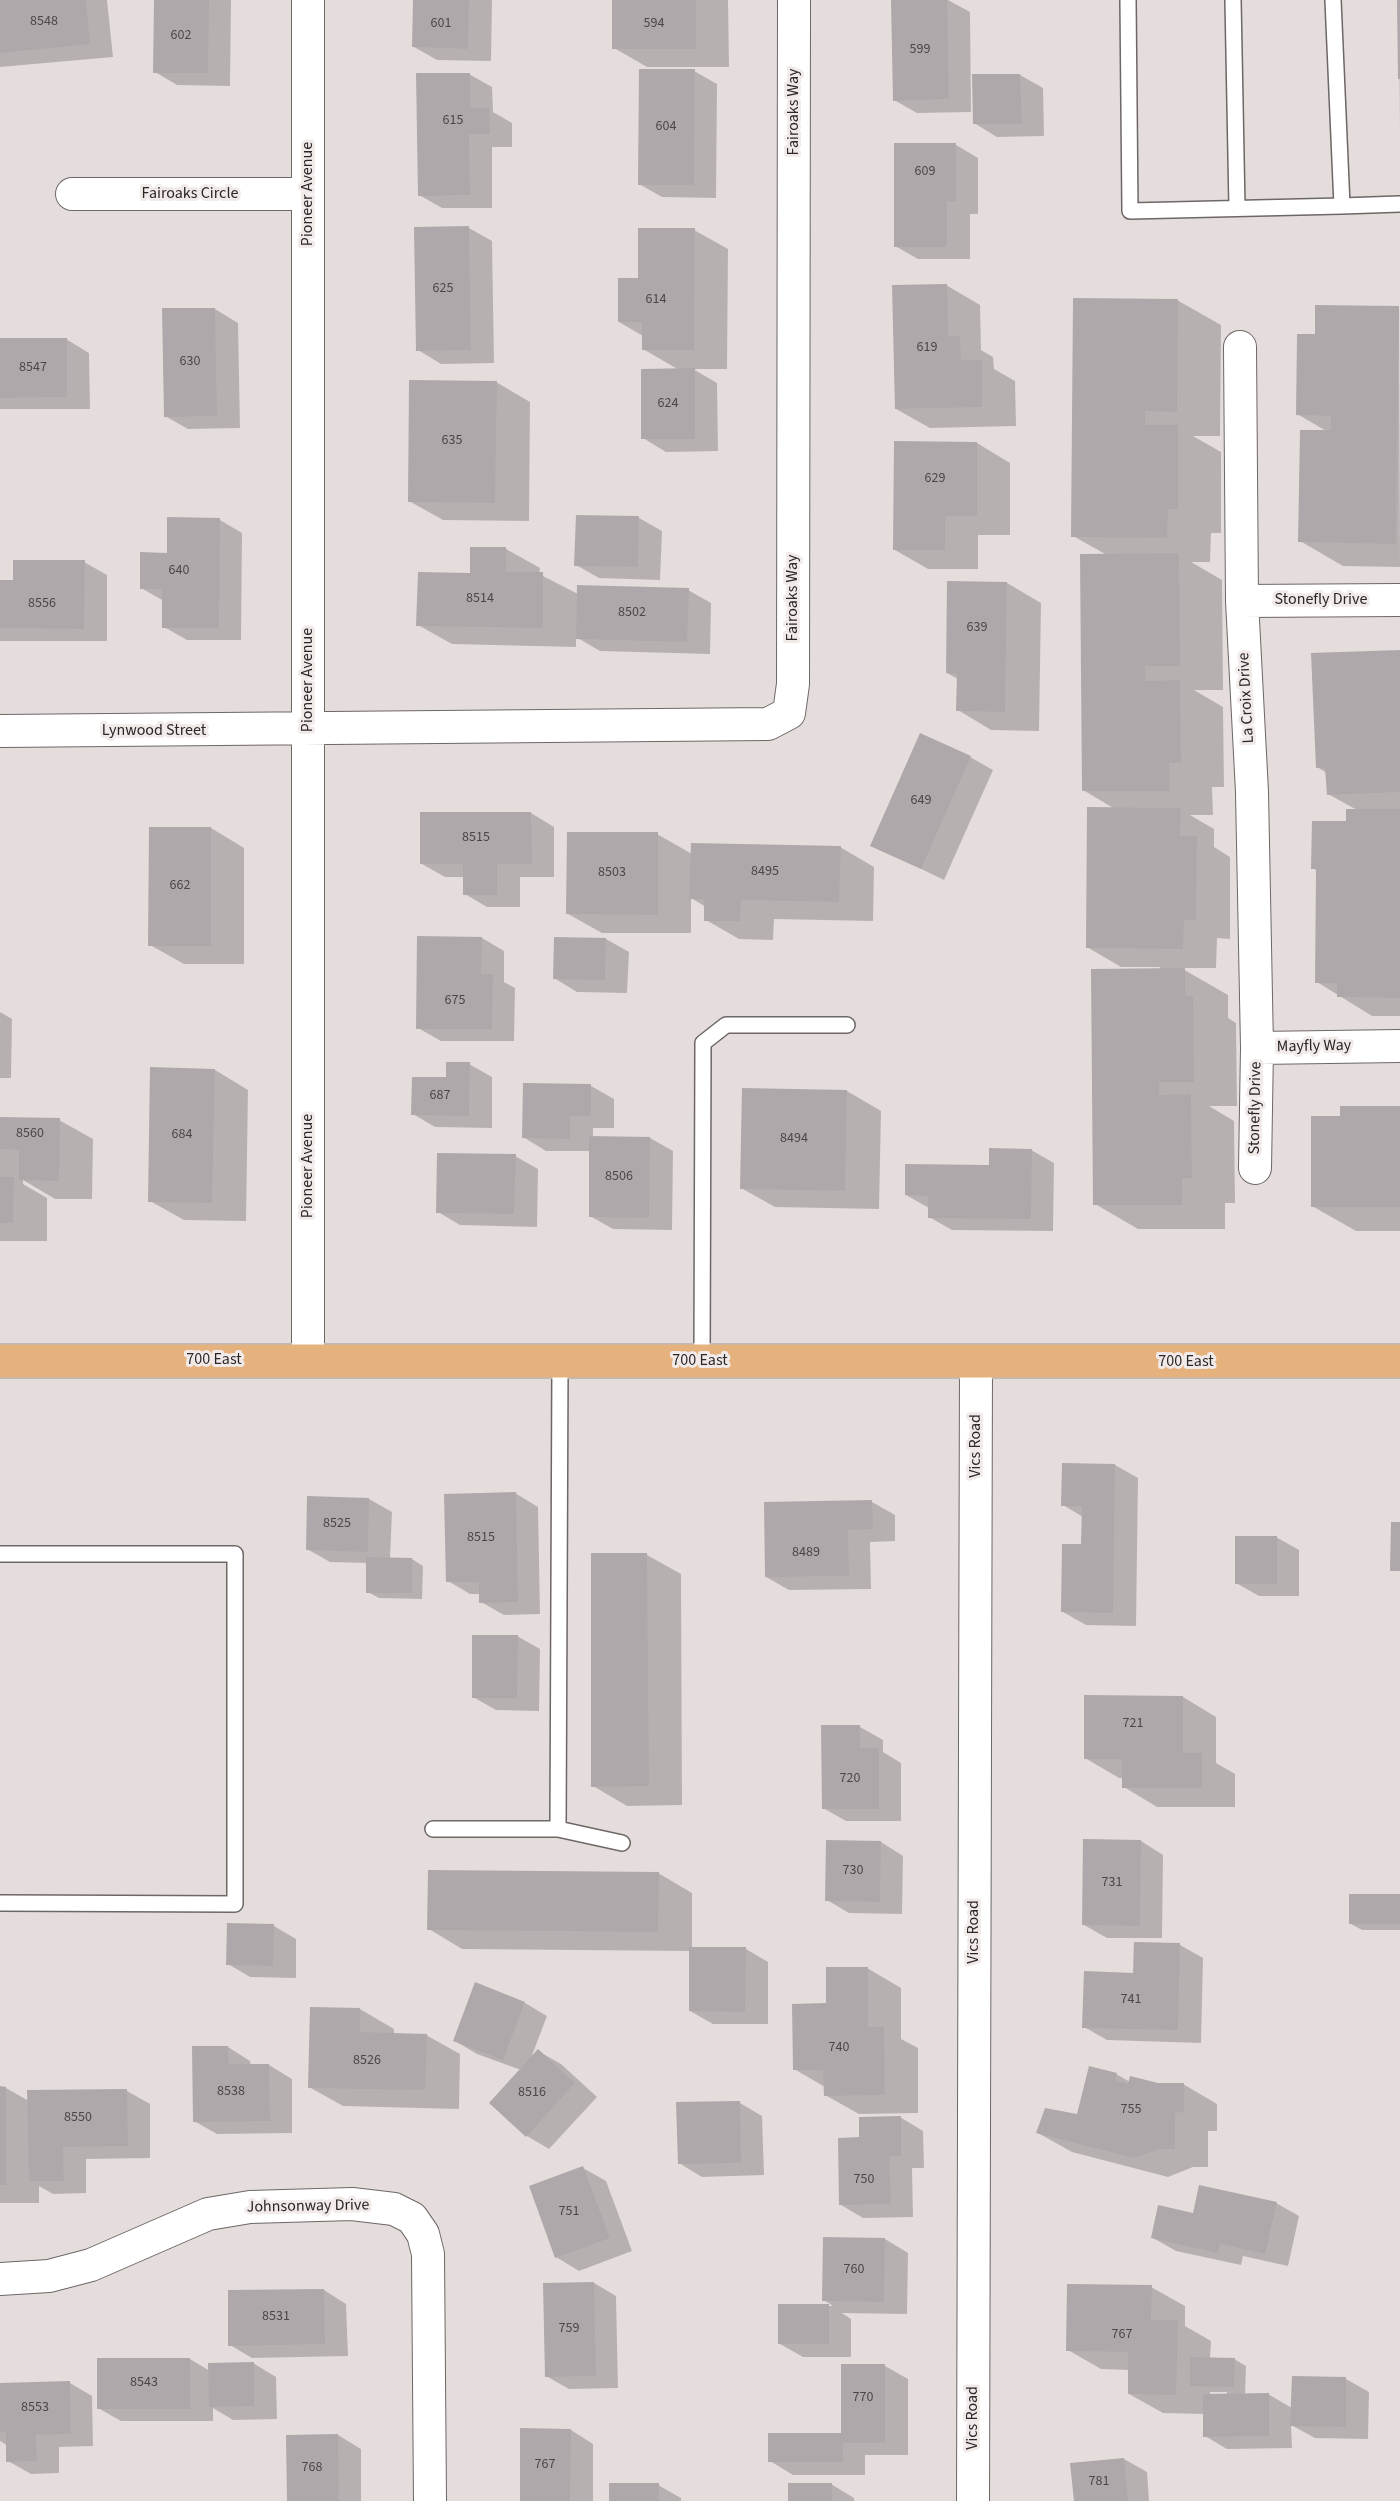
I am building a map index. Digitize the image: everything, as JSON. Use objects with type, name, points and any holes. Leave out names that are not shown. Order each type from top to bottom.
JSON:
[{"type":"main road","name":"700 East","points":[[0,1361],[1400,1361]]},
{"type":"street","name":"Pioneer Avenue","points":[[308,0],[308,1360]]},
{"type":"street","name":"Fairoaks Way","points":[[308,729],[768,724],[789,713],[793,684],[794,0]]},
{"type":"street","name":"Fairoaks Circle","points":[[72,194],[308,194]]},
{"type":"street","name":"La Croix Drive","points":[[1240,347],[1242,601],[1252,792],[1257,1048]]},
{"type":"street","name":"Stonefly Drive","points":[[1242,601],[1400,600]]},
{"type":"street","name":"Lynwood Street","points":[[0,731],[308,729]]},
{"type":"street","name":"Mayfly Way","points":[[1257,1048],[1386,1046]]},
{"type":"street","name":"Stonefly Drive","points":[[1255,1168],[1257,1048]]},
{"type":"street","name":"Vics Road","points":[[973,2501],[976,1362]]},
{"type":"street","name":"Johnsonway Drive","points":[[0,2278],[49,2277],[91,2265],[208,2214],[250,2207],[373,2204],[394,2209],[412,2218],[423,2234],[428,2254],[430,2501]]},
{"type":"lane","points":[[1128,0],[1130,211],[1400,204]]},
{"type":"lane","points":[[1233,0],[1237,208]]},
{"type":"lane","points":[[1333,0],[1342,206]]},
{"type":"lane","points":[[702,1361],[704,1042],[726,1024],[847,1024]]},
{"type":"lane","points":[[558,1829],[560,1362]]},
{"type":"lane","points":[[0,1554],[235,1554],[236,1904],[0,1903]]},
{"type":"lane","points":[[433,1829],[558,1829],[622,1843]]},
{"type":"building","points":[[0,0],[86,0],[90,44],[0,53]]},
{"type":"building","points":[[154,0],[209,0],[208,73],[153,73]]},
{"type":"building","points":[[413,0],[469,0],[468,49],[412,47]]},
{"type":"building","points":[[612,0],[696,0],[696,49],[612,49]]},
{"type":"building","points":[[891,0],[947,0],[949,99],[893,101]]},
{"type":"building","points":[[1397,0],[1400,0],[1400,79],[1398,79]]},
{"type":"building","points":[[639,69],[695,69],[694,185],[638,185]]},
{"type":"building","points":[[416,73],[470,73],[470,108],[489,108],[490,134],[469,134],[470,195],[418,196]]},
{"type":"building","points":[[972,74],[1020,74],[1022,124],[973,124]]},
{"type":"building","points":[[894,143],[956,143],[956,201],[947,201],[947,247],[894,247]]},
{"type":"building","points":[[469,226],[471,350],[416,351],[414,227]]},
{"type":"building","points":[[638,228],[695,228],[694,350],[642,350],[642,322],[618,322],[618,278],[638,278]]},
{"type":"building","points":[[947,284],[948,336],[960,336],[961,360],[982,360],[982,407],[895,409],[892,285]]},
{"type":"building","points":[[1073,298],[1178,299],[1177,412],[1145,411],[1145,425],[1178,425],[1178,509],[1168,509],[1167,538],[1071,537]]},
{"type":"building","points":[[1315,305],[1399,306],[1396,544],[1298,542],[1300,430],[1331,430],[1331,416],[1296,415],[1297,334],[1315,334]]},
{"type":"building","points":[[162,308],[215,308],[217,416],[164,417]]},
{"type":"building","points":[[0,338],[67,338],[67,397],[0,398]]},
{"type":"building","points":[[695,368],[695,439],[641,439],[641,369]]},
{"type":"building","points":[[409,380],[497,381],[495,503],[408,502]]},
{"type":"building","points":[[894,441],[977,442],[977,516],[945,516],[945,550],[893,550]]},
{"type":"building","points":[[576,515],[639,516],[638,567],[574,566]]},
{"type":"building","points":[[167,517],[220,518],[219,628],[162,628],[162,589],[140,589],[140,552],[167,553]]},
{"type":"building","points":[[470,547],[506,547],[506,572],[543,572],[543,628],[416,626],[418,572],[470,573]]},
{"type":"building","points":[[1179,553],[1180,666],[1145,666],[1146,681],[1180,680],[1181,763],[1169,763],[1170,791],[1082,791],[1080,554]]},
{"type":"building","points":[[13,560],[85,560],[84,629],[0,628],[0,580],[13,580]]},
{"type":"building","points":[[947,581],[1007,582],[1005,712],[956,711],[957,674],[946,673]]},
{"type":"building","points":[[577,585],[689,588],[687,642],[576,639]]},
{"type":"building","points":[[1400,650],[1400,792],[1327,795],[1325,768],[1316,768],[1311,653]]},
{"type":"building","points":[[920,733],[971,756],[921,869],[870,846]]},
{"type":"building","points":[[1087,807],[1181,808],[1180,836],[1197,836],[1196,920],[1184,920],[1183,949],[1086,948]]},
{"type":"building","points":[[1346,809],[1400,809],[1400,998],[1337,997],[1337,983],[1315,983],[1316,869],[1311,869],[1312,821],[1346,821]]},
{"type":"building","points":[[420,812],[531,812],[532,864],[497,864],[497,895],[463,895],[463,864],[420,864]]},
{"type":"building","points":[[149,827],[211,827],[211,946],[148,946]]},
{"type":"building","points":[[567,832],[658,832],[658,915],[566,914]]},
{"type":"building","points":[[691,843],[841,846],[839,902],[741,900],[740,921],[704,921],[704,899],[689,899]]},
{"type":"building","points":[[417,936],[482,937],[481,974],[493,974],[492,1029],[416,1029]]},
{"type":"building","points":[[554,937],[606,938],[605,980],[553,979]]},
{"type":"building","points":[[1185,968],[1185,996],[1193,996],[1194,1082],[1159,1082],[1159,1095],[1191,1094],[1192,1178],[1182,1178],[1182,1205],[1093,1205],[1091,969]]},
{"type":"building","points":[[446,1062],[470,1062],[469,1116],[411,1115],[412,1077],[446,1077]]},
{"type":"building","points":[[150,1067],[215,1069],[212,1203],[148,1202]]},
{"type":"building","points":[[523,1083],[591,1084],[591,1116],[570,1116],[570,1139],[522,1138]]},
{"type":"building","points":[[742,1088],[847,1090],[845,1191],[740,1189]]},
{"type":"building","points":[[1340,1106],[1400,1106],[1400,1207],[1311,1207],[1311,1116],[1340,1116]]},
{"type":"building","points":[[0,1117],[60,1118],[59,1181],[19,1180],[19,1150],[0,1149]]},
{"type":"building","points":[[589,1136],[650,1137],[649,1218],[589,1217]]},
{"type":"building","points":[[989,1148],[1032,1149],[1031,1219],[928,1218],[928,1196],[905,1195],[905,1164],[989,1165]]},
{"type":"building","points":[[437,1153],[516,1154],[514,1214],[436,1213]]},
{"type":"building","points":[[0,1177],[14,1177],[13,1223],[0,1223]]},
{"type":"building","points":[[1062,1463],[1115,1464],[1113,1613],[1061,1612],[1062,1544],[1081,1544],[1082,1506],[1061,1506]]},
{"type":"building","points":[[516,1492],[518,1602],[479,1603],[479,1582],[446,1582],[444,1494]]},
{"type":"building","points":[[307,1496],[369,1498],[368,1552],[306,1550]]},
{"type":"building","points":[[872,1500],[873,1529],[848,1530],[849,1576],[765,1577],[764,1502]]},
{"type":"building","points":[[1391,1522],[1400,1522],[1400,1571],[1390,1571]]},
{"type":"building","points":[[1235,1536],[1277,1536],[1277,1584],[1235,1584]]},
{"type":"building","points":[[591,1553],[647,1553],[649,1786],[591,1787]]},
{"type":"building","points":[[366,1557],[412,1558],[412,1593],[366,1593]]},
{"type":"building","points":[[472,1635],[518,1635],[517,1698],[472,1698]]},
{"type":"building","points":[[1084,1695],[1183,1696],[1183,1753],[1202,1753],[1202,1788],[1122,1788],[1122,1759],[1084,1759]]},
{"type":"building","points":[[821,1725],[860,1725],[860,1748],[879,1748],[879,1809],[822,1809]]},
{"type":"building","points":[[1083,1839],[1141,1840],[1140,1926],[1082,1925]]},
{"type":"building","points":[[826,1840],[881,1841],[880,1902],[825,1901]]},
{"type":"building","points":[[428,1870],[659,1872],[658,1932],[427,1930]]},
{"type":"building","points":[[1349,1894],[1400,1894],[1400,1924],[1349,1924]]},
{"type":"building","points":[[227,1923],[274,1924],[273,1966],[226,1965]]},
{"type":"building","points":[[1134,1942],[1180,1943],[1178,2030],[1082,2028],[1084,1971],[1133,1973]]},
{"type":"building","points":[[689,1947],[746,1947],[745,2012],[689,2011]]},
{"type":"building","points":[[826,1967],[868,1967],[868,2027],[884,2027],[885,2095],[824,2096],[823,2070],[793,2070],[792,2004],[826,2003]]},
{"type":"building","points":[[475,1982],[525,2002],[503,2060],[453,2041]]},
{"type":"building","points":[[310,2007],[360,2008],[360,2032],[427,2034],[425,2090],[308,2088]]},
{"type":"building","points":[[192,2046],[228,2046],[229,2064],[269,2064],[270,2121],[193,2122]]},
{"type":"building","points":[[538,2049],[575,2083],[526,2137],[489,2103]]},
{"type":"building","points":[[1089,2066],[1117,2073],[1115,2080],[1128,2084],[1130,2076],[1158,2083],[1184,2083],[1184,2112],[1175,2113],[1175,2149],[1159,2149],[1134,2158],[1036,2133],[1045,2108],[1077,2114]]},
{"type":"building","points":[[0,2086],[6,2087],[6,2185],[0,2185]]},
{"type":"building","points":[[127,2089],[128,2146],[63,2147],[64,2181],[29,2181],[27,2090]]},
{"type":"building","points":[[740,2101],[741,2163],[678,2164],[676,2102]]},
{"type":"building","points":[[901,2116],[901,2156],[889,2156],[891,2204],[839,2205],[838,2138],[859,2137],[859,2117]]},
{"type":"building","points":[[583,2166],[610,2238],[555,2258],[529,2186]]},
{"type":"building","points":[[1199,2185],[1277,2202],[1265,2254],[1220,2244],[1218,2253],[1151,2238],[1158,2205],[1193,2213]]},
{"type":"building","points":[[823,2237],[885,2238],[884,2302],[822,2301]]},
{"type":"building","points":[[594,2282],[596,2376],[545,2377],[543,2283]]},
{"type":"building","points":[[1067,2284],[1152,2285],[1151,2320],[1178,2320],[1176,2395],[1128,2394],[1128,2352],[1066,2351]]},
{"type":"building","points":[[324,2289],[325,2344],[228,2346],[228,2290]]},
{"type":"building","points":[[778,2304],[829,2304],[829,2344],[778,2344]]},
{"type":"building","points":[[1190,2357],[1235,2358],[1234,2387],[1190,2386]]},
{"type":"building","points":[[97,2358],[190,2358],[190,2409],[97,2409]]},
{"type":"building","points":[[254,2362],[254,2406],[209,2407],[208,2363]]},
{"type":"building","points":[[841,2364],[885,2364],[885,2443],[843,2443],[843,2462],[768,2462],[768,2433],[841,2433]]},
{"type":"building","points":[[1292,2376],[1346,2377],[1346,2427],[1290,2426]]},
{"type":"building","points":[[70,2381],[71,2434],[36,2435],[37,2461],[6,2462],[6,2432],[0,2433],[0,2383]]},
{"type":"building","points":[[1269,2393],[1269,2436],[1203,2437],[1203,2394]]},
{"type":"building","points":[[520,2428],[571,2429],[570,2501],[520,2501]]},
{"type":"building","points":[[338,2434],[339,2501],[287,2501],[286,2435]]},
{"type":"building","points":[[1124,2458],[1128,2501],[1074,2501],[1070,2463]]},
{"type":"building","points":[[609,2483],[659,2483],[659,2501],[609,2501]]},
{"type":"building","points":[[788,2483],[832,2483],[832,2501],[788,2501]]}]
